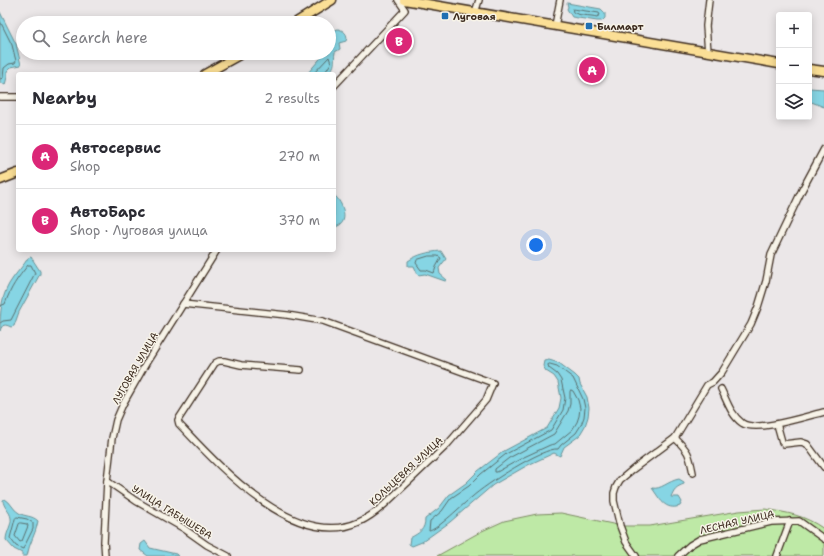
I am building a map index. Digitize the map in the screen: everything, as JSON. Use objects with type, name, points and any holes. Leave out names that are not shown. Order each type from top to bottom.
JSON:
[{"type":"main road","points":[[306,16],[332,0]]},
{"type":"main road","points":[[404,0],[776,63]]},
{"type":"main road","points":[[209,72],[230,60]]},
{"type":"main road","points":[[812,70],[824,72]]},
{"type":"main road","points":[[0,180],[16,174]]},
{"type":"street","points":[[336,84],[405,10],[398,0]]},
{"type":"street","points":[[475,13],[479,0]]},
{"type":"street","points":[[555,26],[560,0]]},
{"type":"street","points":[[708,52],[706,26],[709,0]]},
{"type":"street","points":[[0,98],[16,97]]},
{"type":"street","points":[[636,556],[626,542],[620,526],[614,501],[614,493],[620,480],[675,438],[707,385],[713,382],[722,372],[751,324],[766,280],[771,255],[802,190],[824,149]]},
{"type":"street","name":"ЛУГОВАЯ УЛИЦА","points":[[105,556],[104,542],[107,481],[112,438],[116,420],[123,404],[216,252]]},
{"type":"street","name":"КОЛЬЦЕВАЯ УЛИЦА","points":[[183,304],[287,315],[323,321],[493,383],[486,400],[447,445],[384,505],[358,523],[342,527],[325,528],[292,520],[246,489],[216,463],[179,424],[178,420],[215,363],[219,361],[241,365],[301,370]]},
{"type":"street","points":[[721,389],[732,412],[743,424],[749,426],[777,424],[824,412]]},
{"type":"street","points":[[777,424],[782,442],[784,444],[801,442],[807,444],[824,467]]},
{"type":"street","points":[[675,438],[687,450],[693,473]]},
{"type":"street","name":"УЛИЦА ГАБЫШЕВА","points":[[107,481],[136,501],[228,556]]},
{"type":"street","points":[[777,556],[790,521]]},
{"type":"street","name":"ЛЕСНАЯ УЛИЦА","points":[[678,556],[690,545],[700,539],[771,522],[799,521],[824,539]]},
{"type":"green space","points":[[765,509],[789,513],[817,524],[824,529],[824,556],[437,556],[482,531],[504,521],[537,514],[561,513],[622,526],[650,526],[739,511]]},
{"type":"water","points":[[567,3],[601,9],[605,13],[605,18],[602,21],[597,21],[572,17],[567,9]]},
{"type":"water","points":[[0,12],[16,44],[16,60],[20,60],[21,65],[11,67],[7,71],[5,85],[0,82]]},
{"type":"water","points":[[336,30],[342,30],[347,36],[347,39],[346,41],[339,43],[340,49],[336,51]]},
{"type":"water","points":[[319,60],[334,60],[334,66],[330,72],[309,72]]},
{"type":"water","points":[[812,88],[824,89],[824,107],[812,102]]},
{"type":"water","points":[[336,197],[344,213],[344,218],[339,225],[336,226]]},
{"type":"water","points":[[441,251],[446,259],[439,268],[440,274],[447,280],[445,281],[425,274],[418,275],[414,266],[408,266],[408,261],[420,255]]},
{"type":"water","points":[[31,257],[40,271],[40,274],[19,312],[14,326],[11,327],[4,325],[0,331],[1,310],[6,290],[28,258]]},
{"type":"water","points":[[549,360],[559,363],[575,375],[579,379],[587,397],[589,408],[588,417],[579,436],[564,447],[560,456],[554,453],[528,465],[493,485],[450,522],[422,542],[412,546],[409,544],[410,538],[423,529],[425,519],[439,508],[449,495],[466,483],[478,471],[504,451],[547,428],[559,408],[561,398],[558,382],[554,376],[546,371],[543,366],[544,361]]},
{"type":"water","points":[[679,479],[684,482],[684,484],[679,486],[673,492],[671,497],[679,497],[682,502],[680,506],[670,507],[660,500],[652,488],[662,487]]},
{"type":"water","points":[[5,499],[17,512],[38,521],[27,556],[22,556],[22,553],[14,549],[6,540],[11,521],[3,502]]},
{"type":"water","points":[[145,541],[150,548],[176,554],[178,556],[148,556],[140,550],[141,544]]},
{"type":"place","name":"Луговая","points":[[445,16]]},
{"type":"place","name":"Билмарт","points":[[589,26]]},
{"type":"place","name":"АвтоБарс","points":[[399,41]]},
{"type":"place","name":"Автосервис","points":[[592,70]]}]
